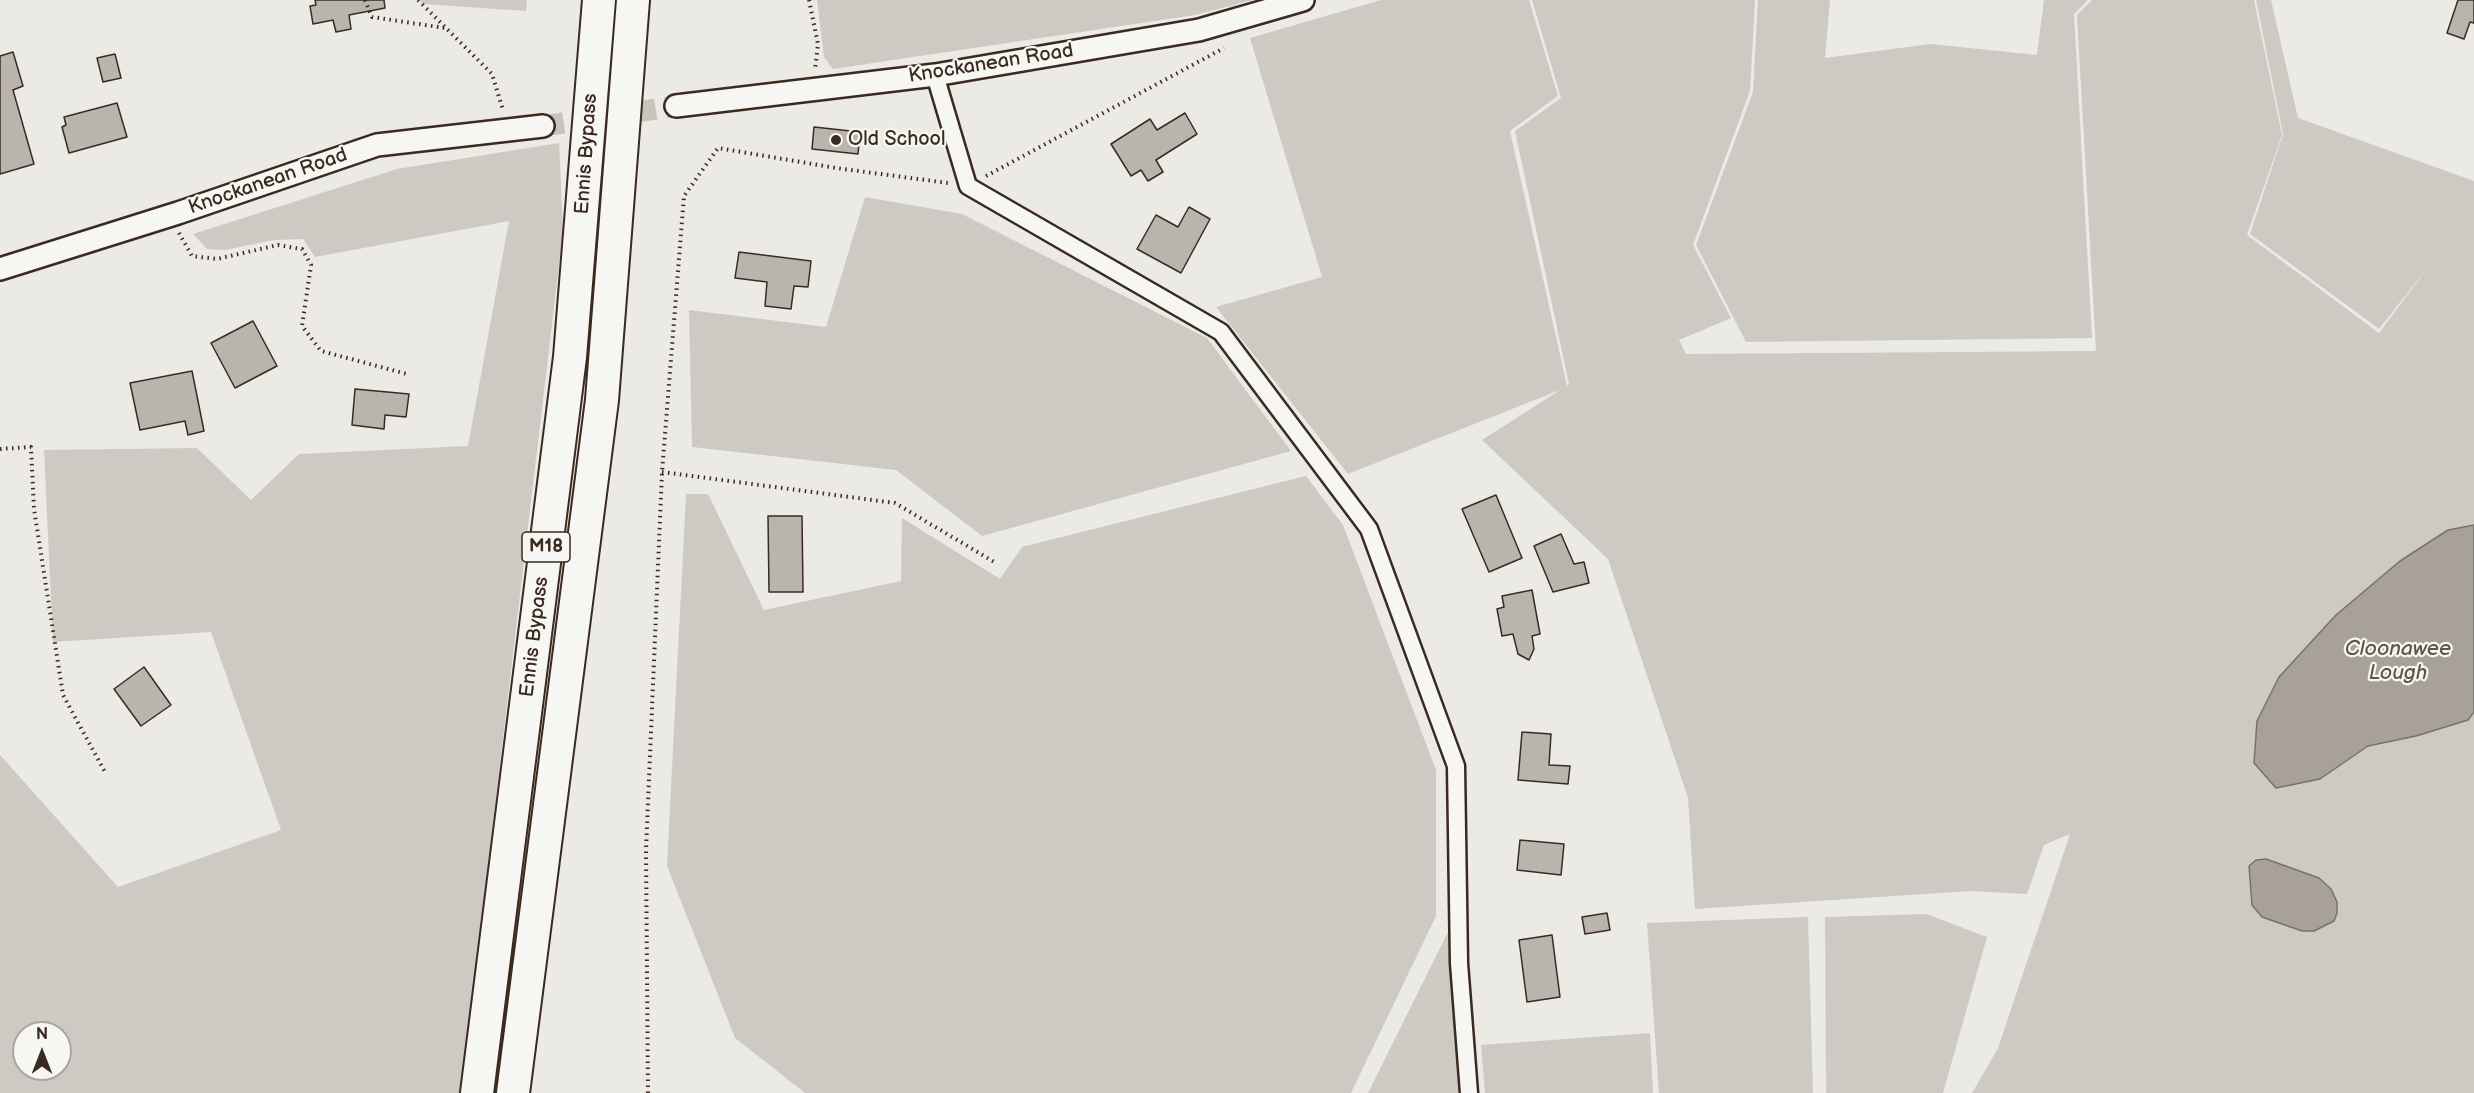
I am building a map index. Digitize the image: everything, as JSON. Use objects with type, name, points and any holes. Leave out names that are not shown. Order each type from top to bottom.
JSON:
[{"type":"highway","name":"Ennis Bypass","points":[[477,1093],[570,357],[599,0]]},
{"type":"highway","name":"Ennis Bypass","points":[[513,1093],[603,400],[633,0]]},
{"type":"street","name":"Knockanean Road","points":[[676,106],[935,75],[1199,30],[1303,0]]},
{"type":"street","points":[[935,75],[968,186],[1221,333],[1369,528],[1456,766],[1459,963],[1469,1093]]},
{"type":"street","name":"Knockanean Road","points":[[0,269],[169,216],[377,145],[543,126]]},
{"type":"path","points":[[365,0],[372,17],[447,28]]},
{"type":"path","points":[[418,0],[492,74],[509,130]]},
{"type":"path","points":[[809,0],[818,44],[812,90]]},
{"type":"path","points":[[648,1093],[646,850],[662,472],[684,196],[718,148],[836,168],[968,186],[1224,48]]},
{"type":"path","points":[[169,216],[192,256],[217,259],[278,246],[302,249],[311,265],[302,326],[321,351],[407,374]]},
{"type":"path","points":[[0,449],[31,447],[34,509],[63,695],[106,774]]},
{"type":"path","points":[[662,472],[895,503],[996,563]]},
{"type":"shaded area","points":[[420,0],[527,0],[526,11],[422,4]]},
{"type":"shaded area","points":[[817,0],[1253,0],[1195,15],[833,69],[824,57]]},
{"type":"shaded area","points":[[1381,0],[1529,0],[1558,96],[1510,131],[1567,386],[1569,384],[1515,131],[1561,98],[1532,0],[1755,0],[1750,91],[1693,245],[1731,318],[1679,340],[1686,354],[2096,351],[2077,15],[2092,0],[2254,0],[2282,135],[2247,235],[2379,333],[2428,267],[2379,329],[2250,234],[2283,134],[2256,0],[2271,0],[2298,118],[2474,181],[2474,525],[2448,530],[2400,561],[2336,615],[2279,677],[2257,721],[2276,788],[2320,779],[2368,746],[2416,736],[2468,720],[2474,712],[2474,1093],[1972,1093],[1998,1048],[2070,834],[2044,845],[2027,894],[1971,891],[1695,909],[1688,798],[1608,559],[1482,440],[1560,390],[1348,474],[1216,307],[1322,277],[1250,38]]},
{"type":"shaded area","points":[[1758,0],[1830,0],[1825,58],[1930,44],[2037,55],[2044,0],[2088,0],[2074,14],[2092,338],[1746,342],[1696,245],[1753,92]]},
{"type":"shaded area","points":[[559,143],[563,231],[461,1093],[0,1093],[0,755],[118,887],[281,830],[211,632],[53,642],[44,450],[197,448],[251,500],[299,454],[468,446],[509,221],[315,257],[303,239],[274,240],[225,250],[207,249],[193,234],[397,169]]},
{"type":"shaded area","points":[[865,197],[962,214],[1207,338],[1291,451],[982,536],[896,470],[692,447],[689,310],[826,327]]},
{"type":"shaded area","points":[[1306,476],[1343,525],[1436,770],[1436,916],[1351,1093],[805,1093],[735,1038],[667,866],[686,494],[708,494],[764,610],[901,581],[902,518],[1000,579],[1022,547]]},
{"type":"shaded area","points":[[1926,914],[1987,937],[1943,1093],[1826,1093],[1825,917]]},
{"type":"shaded area","points":[[1808,917],[1813,1093],[1659,1093],[1647,923]]},
{"type":"shaded area","points":[[1450,928],[1452,1005],[1460,1093],[1368,1093]]},
{"type":"shaded area","points":[[1650,1033],[1653,1093],[1485,1093],[1481,1045]]},
{"type":"water","name":"Cloonawee Lough","points":[[2474,525],[2474,712],[2468,720],[2416,736],[2368,746],[2320,779],[2276,788],[2254,763],[2257,721],[2279,677],[2336,615],[2400,561],[2448,530]]},
{"type":"water","points":[[2266,859],[2319,878],[2331,889],[2337,902],[2334,921],[2314,931],[2302,931],[2262,917],[2252,905],[2249,866],[2256,860]]},
{"type":"building","points":[[315,0],[384,0],[385,8],[349,15],[351,29],[336,32],[333,20],[313,24],[310,6],[316,5]]},
{"type":"building","points":[[2458,0],[2474,0],[2474,23],[2470,22],[2464,39],[2447,33]]},
{"type":"building","points":[[13,52],[23,86],[13,90],[34,164],[0,174],[0,56]]},
{"type":"building","points":[[115,54],[121,78],[103,82],[97,58]]},
{"type":"building","points":[[117,103],[127,137],[69,153],[62,127],[66,125],[64,117]]},
{"type":"building","points":[[1185,113],[1197,134],[1156,160],[1163,172],[1148,181],[1141,170],[1131,176],[1111,144],[1150,119],[1157,130]]},
{"type":"building","name":"Old School","points":[[814,127],[860,132],[858,154],[812,149]]},
{"type":"building","points":[[1189,207],[1210,219],[1181,273],[1137,249],[1156,215],[1178,227]]},
{"type":"building","points":[[739,252],[811,261],[808,287],[794,286],[791,309],[765,306],[767,282],[735,278]]},
{"type":"building","points":[[253,321],[277,366],[235,388],[211,343]]},
{"type":"building","points":[[192,371],[204,431],[188,435],[185,421],[140,430],[130,383]]},
{"type":"building","points":[[355,389],[409,394],[406,417],[385,415],[384,429],[352,425]]},
{"type":"building","points":[[1496,495],[1522,558],[1489,572],[1462,509]]},
{"type":"building","points":[[768,516],[802,516],[803,592],[769,592]]},
{"type":"building","points":[[1561,534],[1574,564],[1584,562],[1589,583],[1553,592],[1534,546]]},
{"type":"building","points":[[1532,590],[1540,634],[1532,636],[1534,649],[1529,660],[1518,654],[1513,634],[1502,636],[1497,609],[1504,607],[1502,596]]},
{"type":"building","points":[[144,667],[171,705],[141,726],[114,689]]},
{"type":"building","points":[[1522,732],[1551,734],[1549,765],[1570,766],[1568,784],[1518,780]]},
{"type":"building","points":[[1520,840],[1564,844],[1561,875],[1517,870]]},
{"type":"building","points":[[1607,913],[1610,930],[1585,934],[1582,917]]},
{"type":"building","points":[[1552,935],[1560,997],[1527,1002],[1519,940]]},
{"type":"tunnel","points":[[543,126],[676,106]]},
{"type":"place","name":"Old School","points":[[836,140]]}]
